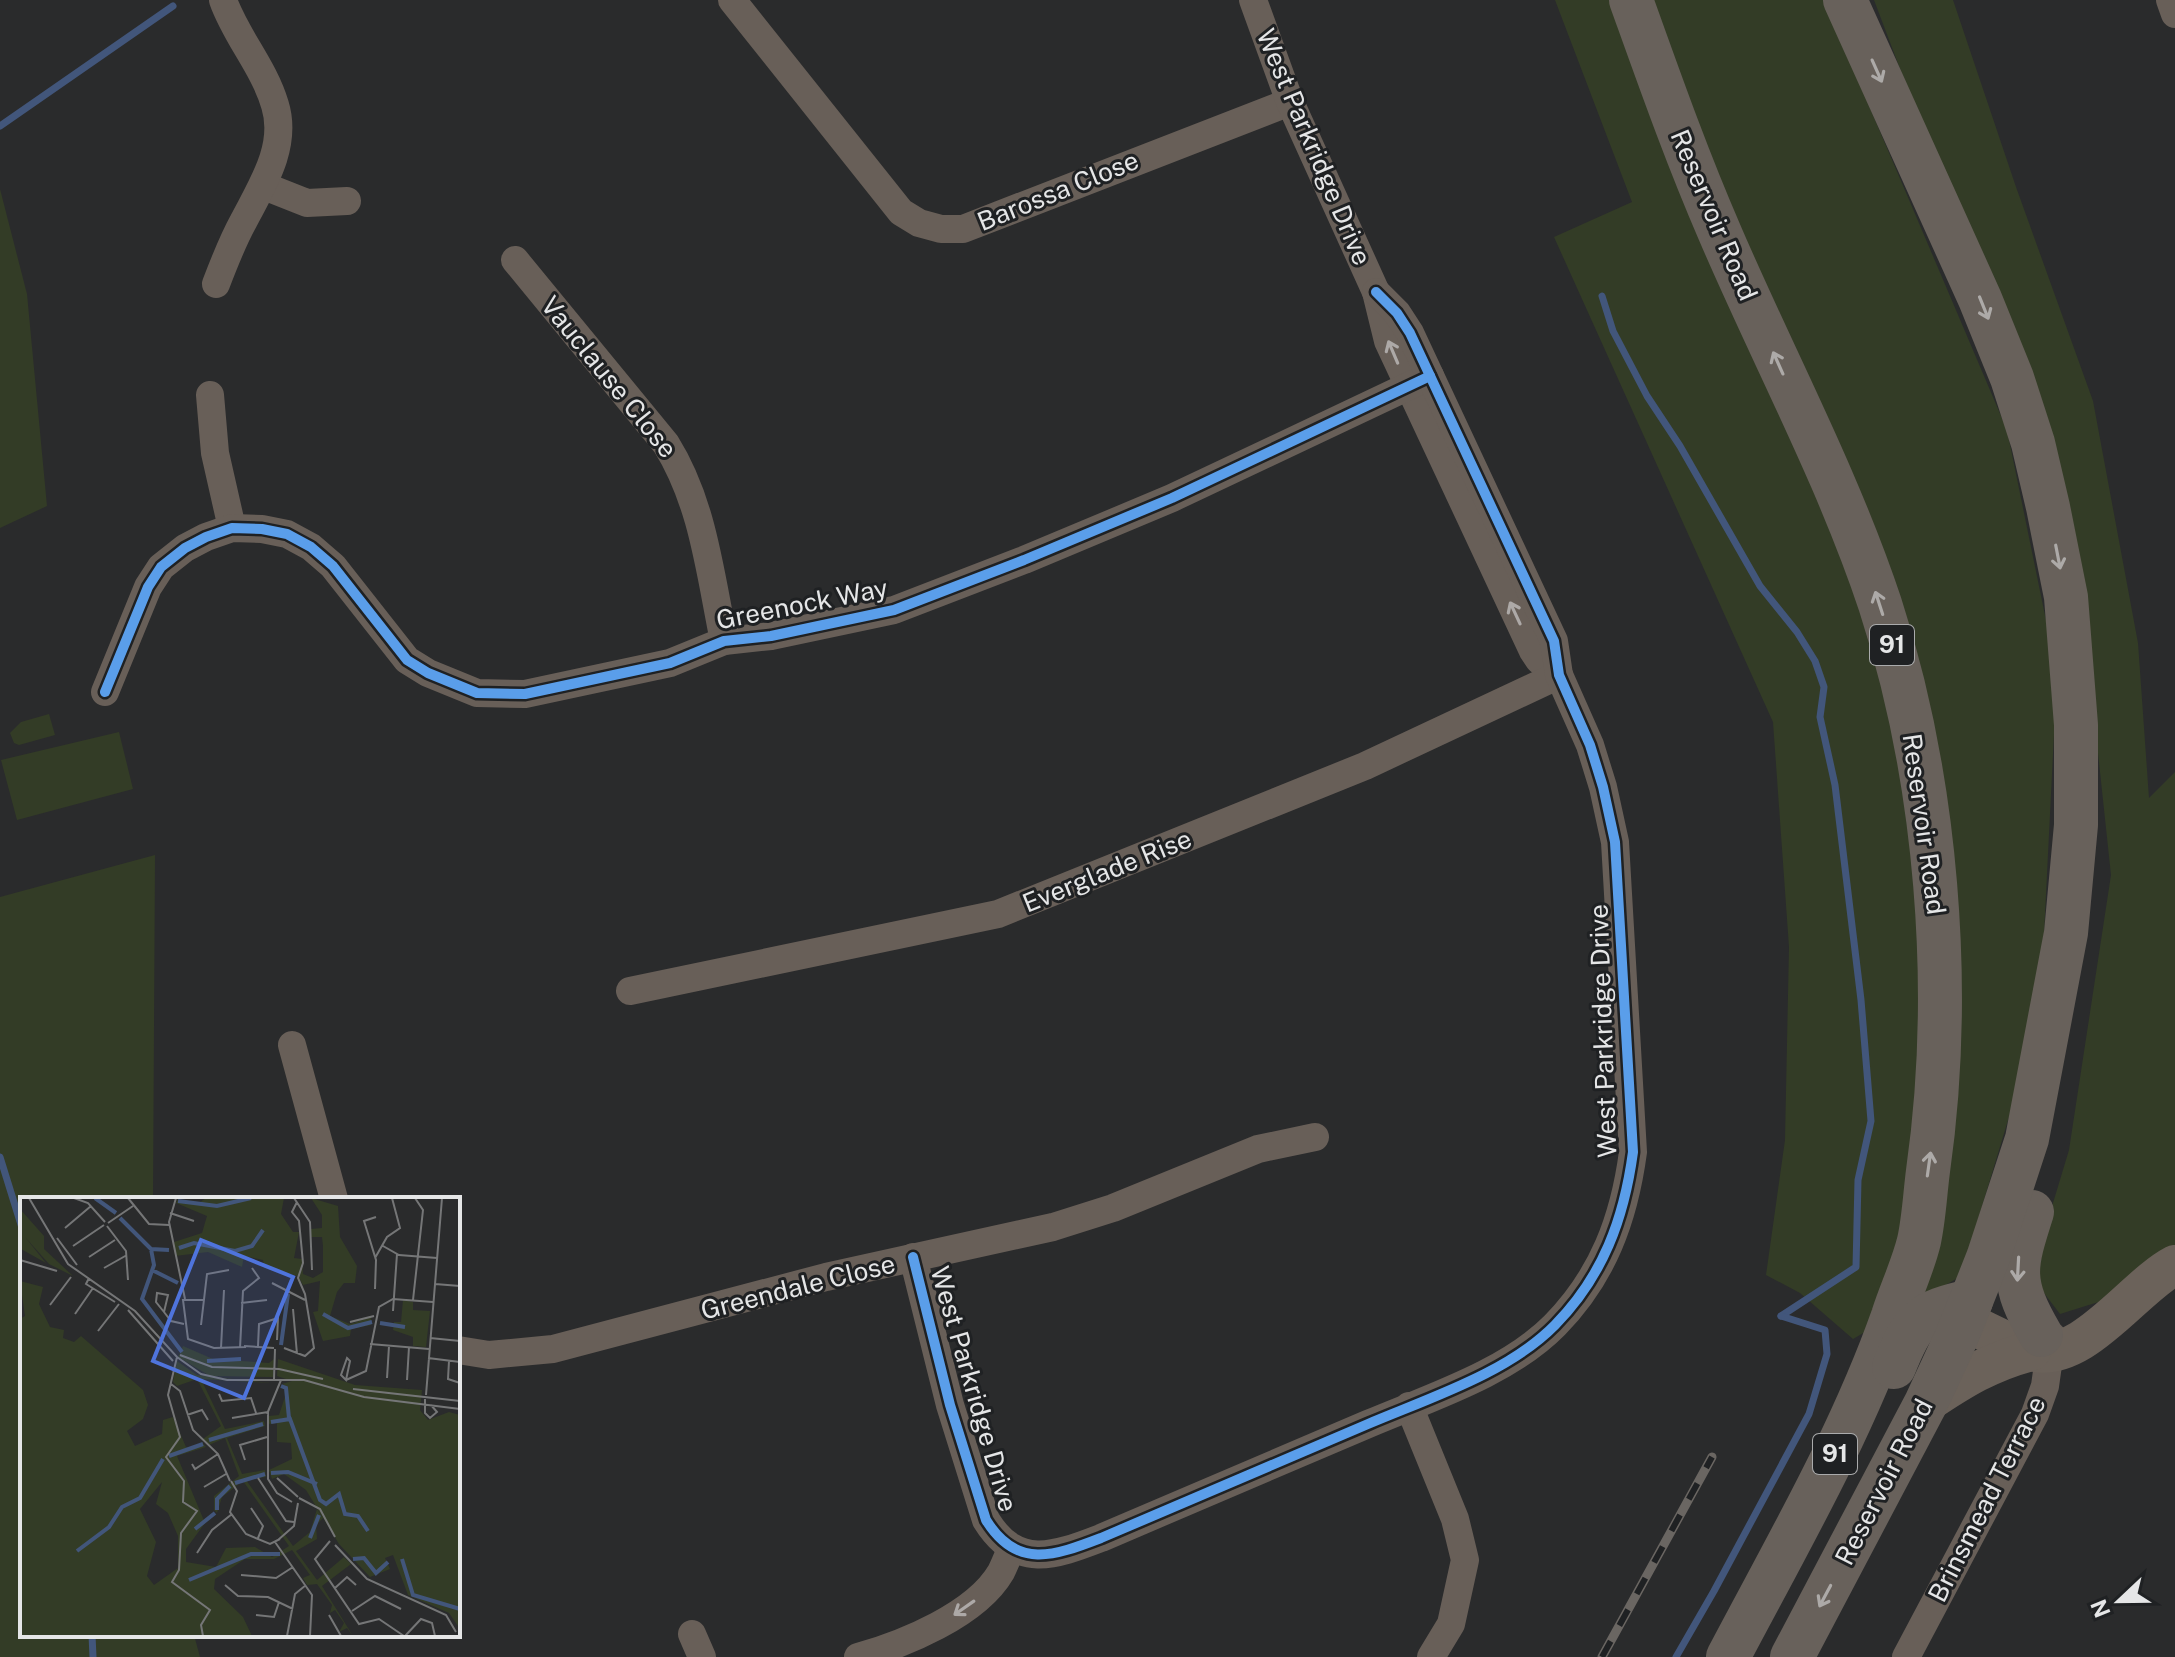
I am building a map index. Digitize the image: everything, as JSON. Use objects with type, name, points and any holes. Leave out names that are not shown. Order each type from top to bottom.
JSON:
[{"type":"main road","points":[[1608,0],[1614,17],[1663,90]]},
{"type":"main road","name":"Reservoir Road","points":[[1631,0],[1719,231],[1853,530],[1880,605],[1904,688],[1920,768],[1941,972],[1940,1057],[1934,1131],[1919,1241],[1864,1393],[1822,1480],[1728,1657]]},
{"type":"main road","points":[[1845,0],[1980,299],[2016,391],[2048,507],[2066,597],[2076,725],[2093,848],[2090,932],[2054,1138],[2018,1260],[2017,1281],[2022,1300],[2044,1344]]},
{"type":"main road","name":"Reservoir Road","points":[[1792,1657],[1926,1403],[1959,1310],[2027,1139],[2066,933],[2076,825],[2076,725]]},
{"type":"main road","points":[[1919,1241],[1925,1278],[1959,1310]]},
{"type":"main road","points":[[1744,1657],[1800,1560],[1874,1416],[1908,1332],[1931,1312],[1959,1310]]},
{"type":"street","points":[[216,284],[243,221],[264,186],[278,135],[275,104],[223,0]]},
{"type":"street","name":"Barossa Close","points":[[732,0],[901,212],[919,223],[941,229],[963,229],[977,224],[1290,102]]},
{"type":"street","name":"West Parkridge Drive","points":[[913,1257],[950,1405],[986,1520],[996,1536],[1011,1549],[1028,1555],[1066,1551],[1409,1406],[1522,1352],[1555,1326],[1598,1268],[1614,1236],[1627,1194],[1633,1152],[1615,842],[1590,745],[1559,675],[1539,660],[1533,651],[1419,381],[1385,332],[1376,292],[1290,102],[1253,0]]},
{"type":"street","points":[[2170,0],[2175,14]]},
{"type":"street","points":[[264,186],[307,203],[347,201]]},
{"type":"street","name":"Vauclause Close","points":[[515,260],[666,444],[680,467],[699,518],[724,641]]},
{"type":"street","name":"Greenock Way","points":[[105,692],[148,587],[161,567],[185,548],[232,528],[287,534],[311,547],[333,566],[407,660],[451,684],[477,693],[525,694],[670,663],[724,641],[758,639],[894,610],[945,592],[1233,471],[1419,381]]},
{"type":"street","points":[[210,395],[215,453],[232,528]]},
{"type":"street","name":"Everglade Rise","points":[[630,991],[998,914],[1365,766],[1559,675]]},
{"type":"street","points":[[292,1045],[333,1197]]},
{"type":"street","name":"Greendale Close","points":[[460,1350],[489,1355],[553,1349],[826,1277],[1081,1219],[1258,1149],[1315,1137]]},
{"type":"street","points":[[1926,1403],[1976,1370],[2002,1358],[2044,1344],[2081,1342],[2123,1304],[2175,1265]]},
{"type":"street","points":[[1959,1310],[2044,1344]]},
{"type":"street","name":"Brinsmead Terrace","points":[[1906,1657],[2035,1414],[2044,1344]]},
{"type":"street","points":[[1409,1406],[1455,1519],[1465,1560],[1451,1624],[1431,1657]]},
{"type":"street","points":[[858,1657],[911,1638],[962,1611],[987,1590],[1001,1572],[1011,1549]]},
{"type":"green space","points":[[1555,0],[1824,0],[2007,430],[2057,674],[2040,1014],[1961,1276],[1853,1339],[1800,1293],[1766,1275],[1785,1140],[1789,947],[1773,722],[1554,237],[1632,202]]},
{"type":"green space","points":[[1874,0],[1953,0],[2093,401],[2138,643],[2149,798],[2175,772],[2175,1260],[2124,1294],[2060,1314],[2031,1276],[2069,1150],[2111,875],[2074,528]]},
{"type":"green space","points":[[0,189],[27,294],[47,506],[0,528]]},
{"type":"green space","points":[[49,714],[55,735],[19,745],[14,743],[10,733],[21,722]]},
{"type":"green space","points":[[119,732],[133,789],[17,820],[1,760]]},
{"type":"green space","points":[[155,855],[153,1197],[20,1197],[20,1637],[195,1637],[200,1657],[0,1657],[0,897]]},
{"type":"waterway","points":[[0,126],[173,6]]},
{"type":"waterway","points":[[1602,296],[1613,331],[1647,396],[1680,446],[1760,586],[1797,632],[1815,661],[1824,687],[1820,717],[1835,785],[1861,1000],[1871,1121],[1858,1180],[1856,1267],[1781,1316]]},
{"type":"waterway","points":[[0,1157],[20,1222]]},
{"type":"waterway","points":[[1676,1657],[1809,1414],[1827,1354],[1825,1330],[1781,1316]]},
{"type":"waterway","points":[[92,1637],[93,1657]]},
{"type":"railway","points":[[1602,1657],[1712,1457]]},
{"type":"cycle path","points":[[913,1257],[950,1405],[986,1520],[1010,1546],[1038,1554],[1068,1550],[1101,1538],[1491,1371],[1536,1342],[1555,1325],[1586,1287],[1609,1245],[1624,1200],[1633,1152],[1615,842],[1603,787],[1590,745],[1559,675],[1554,641],[1410,333],[1397,313],[1376,292]]},
{"type":"cycle path","points":[[105,692],[148,587],[161,567],[185,548],[232,528],[287,534],[311,547],[333,566],[407,660],[428,673],[477,693],[525,694],[670,663],[724,641],[771,636],[894,610],[1172,498],[1430,376]]}]
